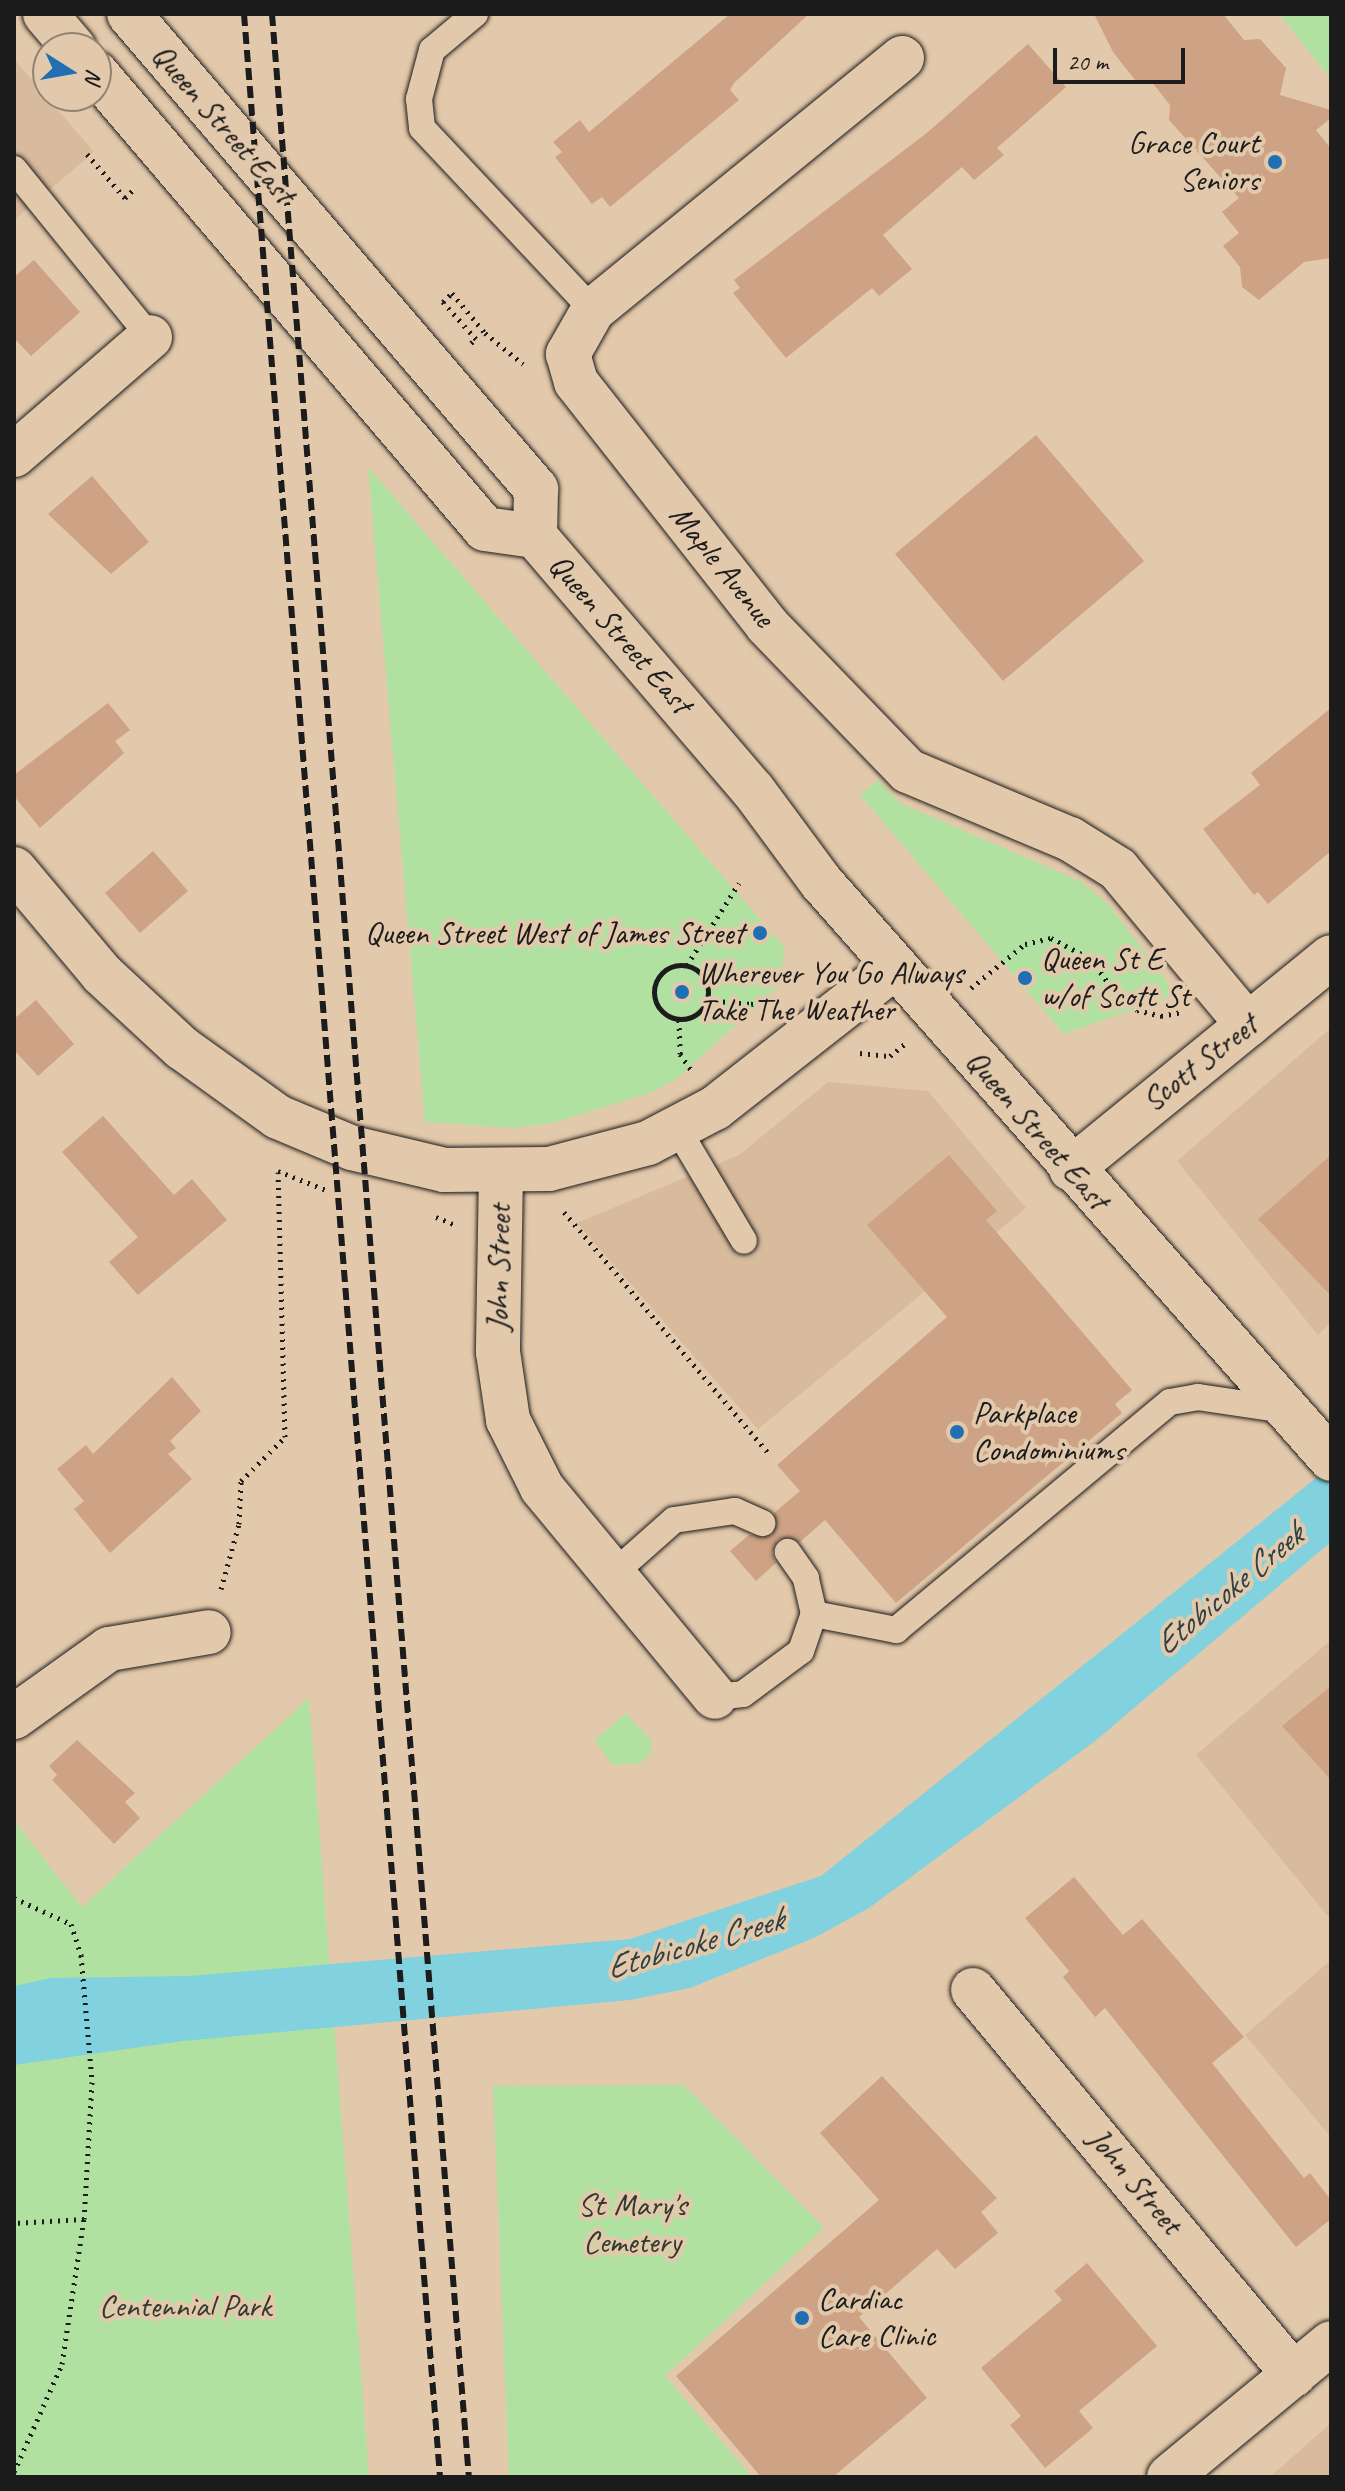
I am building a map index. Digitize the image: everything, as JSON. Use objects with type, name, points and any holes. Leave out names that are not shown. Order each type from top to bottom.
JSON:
[{"type":"street","points":[[45,14],[60,32]]},
{"type":"street","name":"Queen Street East","points":[[129,14],[536,489],[535,536],[895,967],[1331,1459]]},
{"type":"street","name":"Maple Avenue","points":[[902,58],[593,310],[568,354],[576,382],[767,625],[908,771],[1070,839],[1118,869],[1248,1025]]},
{"type":"street","name":"Queen Street East","points":[[112,92],[485,529],[535,536]]},
{"type":"street","points":[[14,455],[150,337]]},
{"type":"street","name":"John Street","points":[[14,869],[102,974],[182,1048],[278,1117],[399,1161],[501,1173],[498,1352],[508,1420],[542,1488],[715,1697]]},
{"type":"street","name":"Scott Street","points":[[1071,1169],[1331,957]]},
{"type":"street","points":[[501,1173],[601,1159],[677,1128],[715,1108],[895,967]]},
{"type":"street","points":[[14,1717],[109,1649],[209,1632]]},
{"type":"street","name":"John Street","points":[[973,1990],[1294,2375]]},
{"type":"street","points":[[1169,2477],[1331,2343]]},
{"type":"lane","points":[[475,14],[432,50],[419,99],[422,128],[593,310]]},
{"type":"lane","points":[[14,169],[150,337]]},
{"type":"lane","points":[[677,1128],[744,1241]]},
{"type":"lane","points":[[814,1614],[896,1630],[1170,1402],[1198,1397],[1288,1411]]},
{"type":"lane","points":[[613,1574],[674,1520],[735,1511],[762,1523]]},
{"type":"lane","points":[[715,1697],[743,1694],[801,1651],[814,1614],[806,1578],[788,1552]]},
{"type":"path","points":[[87,154],[125,198],[136,187]]},
{"type":"path","points":[[467,346],[476,339],[443,302],[452,293],[485,333]]},
{"type":"path","points":[[687,965],[702,974],[707,1000],[697,1014],[679,1020],[657,1006],[654,988],[662,972],[687,965],[739,883]]},
{"type":"path","points":[[992,969],[1025,944],[1051,938],[1091,959],[1137,1010],[1178,1014]]},
{"type":"path","points":[[707,1000],[751,1004],[794,995]]},
{"type":"path","points":[[844,1055],[890,1056]]},
{"type":"path","points":[[209,1632],[239,1524],[241,1481],[285,1437],[278,1171]]},
{"type":"path","points":[[563,1211],[770,1455]]},
{"type":"path","points":[[14,1898],[71,1924],[81,1955],[92,2082],[84,2219],[62,2364],[14,2472]]},
{"type":"path","points":[[14,2223],[84,2219]]},
{"type":"shaded area","points":[[14,59],[32,80],[32,112],[60,112],[94,152],[14,220]]},
{"type":"shaded area","points":[[1331,1028],[1331,1323],[1318,1335],[1177,1161]]},
{"type":"shaded area","points":[[828,1082],[928,1091],[1026,1208],[758,1429],[577,1223],[739,1155]]},
{"type":"shaded area","points":[[1331,1640],[1331,1920],[1196,1755]]},
{"type":"shaded area","points":[[1331,1960],[1331,2137],[1245,2035]]},
{"type":"shaded area","points":[[1331,2423],[1331,2477],[1270,2477]]},
{"type":"green space","points":[[1279,14],[1331,14],[1331,79]]},
{"type":"green space","points":[[368,467],[785,948],[779,986],[676,1079],[652,1092],[553,1123],[512,1128],[425,1122]]},
{"type":"green space","points":[[878,780],[900,803],[1082,882],[1111,907],[1176,994],[1064,1034],[860,795]]},
{"type":"green space","name":"Centennial Park","points":[[309,1698],[369,2477],[14,2477],[14,1821],[82,1907]]},
{"type":"green space","points":[[626,1713],[651,1740],[651,1753],[640,1763],[612,1765],[595,1740]]},
{"type":"green space","name":"St Mary's Cemetery","points":[[684,2085],[824,2228],[665,2376],[752,2477],[509,2477],[493,2086]]},
{"type":"water","name":"Etobicoke Creek","points":[[1331,1466],[1331,1542],[1095,1741],[869,1908],[814,1938],[690,1988],[630,2000],[183,2041],[14,2065],[14,1986],[51,1978],[189,1976],[630,1939],[821,1876]]},
{"type":"building","points":[[730,14],[809,14],[734,83],[730,90],[739,100],[610,207],[602,197],[592,204],[555,157],[562,152],[553,142],[580,120],[589,132]]},
{"type":"building","name":"Grace Court Seniors","points":[[1094,14],[1223,14],[1244,40],[1260,39],[1286,68],[1280,95],[1331,110],[1331,118],[1316,130],[1331,149],[1331,258],[1304,262],[1259,300],[1242,287],[1240,267],[1223,246],[1239,233],[1222,212],[1239,198],[1169,120],[1170,105],[1151,81],[1135,80],[1113,52]]},
{"type":"building","points":[[1028,44],[1066,87],[997,148],[1004,155],[974,180],[962,167],[883,235],[912,269],[879,296],[872,288],[786,358],[733,293],[740,288],[734,280],[928,132]]},
{"type":"building","points":[[34,260],[80,312],[31,356],[14,338],[14,277]]},
{"type":"building","points":[[1036,435],[1144,561],[1003,681],[895,554]]},
{"type":"building","points":[[92,476],[149,542],[111,574],[48,514]]},
{"type":"building","points":[[108,703],[130,730],[115,741],[124,753],[40,828],[14,796],[14,775]]},
{"type":"building","points":[[1331,708],[1331,851],[1268,904],[1258,892],[1254,895],[1203,829],[1260,785],[1251,773]]},
{"type":"building","points":[[153,851],[188,891],[140,933],[105,893]]},
{"type":"building","points":[[36,1000],[74,1044],[38,1076],[14,1050],[14,1019]]},
{"type":"building","points":[[103,1116],[174,1195],[192,1179],[227,1220],[138,1295],[109,1262],[138,1237],[62,1152]]},
{"type":"building","name":"Parkplace Condominiums","points":[[949,1155],[997,1211],[986,1220],[1132,1390],[1115,1404],[1122,1413],[896,1603],[825,1520],[800,1542],[778,1539],[772,1553],[776,1563],[756,1581],[730,1551],[749,1535],[772,1535],[774,1513],[800,1491],[777,1465],[947,1317],[867,1225]]},
{"type":"building","points":[[1331,1155],[1331,1296],[1258,1219]]},
{"type":"building","points":[[172,1377],[201,1411],[170,1441],[176,1448],[168,1454],[192,1479],[110,1553],[74,1509],[84,1501],[57,1469],[86,1445],[93,1454]]},
{"type":"building","points":[[1331,1686],[1331,1780],[1282,1726]]},
{"type":"building","points":[[77,1740],[135,1793],[125,1802],[140,1818],[114,1844],[52,1780],[57,1775],[49,1766]]},
{"type":"building","points":[[1074,1877],[1123,1935],[1142,1919],[1244,2037],[1212,2063],[1304,2178],[1310,2173],[1331,2200],[1331,2219],[1296,2247],[1105,2008],[1095,2017],[1063,1977],[1069,1971],[1025,1918]]},
{"type":"building","points":[[882,2076],[997,2198],[981,2212],[998,2233],[955,2269],[937,2249],[859,2317],[927,2398],[833,2477],[761,2477],[676,2376],[879,2200],[820,2133]]},
{"type":"building","points":[[1087,2263],[1157,2346],[1079,2411],[1093,2428],[1045,2468],[1010,2425],[1021,2416],[981,2368],[1062,2300],[1054,2291]]},
{"type":"railway","points":[[244,14],[440,2477]]},
{"type":"railway","points":[[272,14],[469,2477]]},
{"type":"place","name":"Grace Court Seniors","points":[[1275,162]]},
{"type":"place","name":"Queen Street West of James Street","points":[[760,933]]},
{"type":"place","name":"Queen St E w/of Scott St","points":[[1025,978]]},
{"type":"place","name":"Wherever You Go Always Take The Weather","points":[[682,992]]},
{"type":"place","name":"Parkplace Condominiums","points":[[957,1432]]},
{"type":"place","name":"Cardiac Care Clinic","points":[[802,2318]]}]
